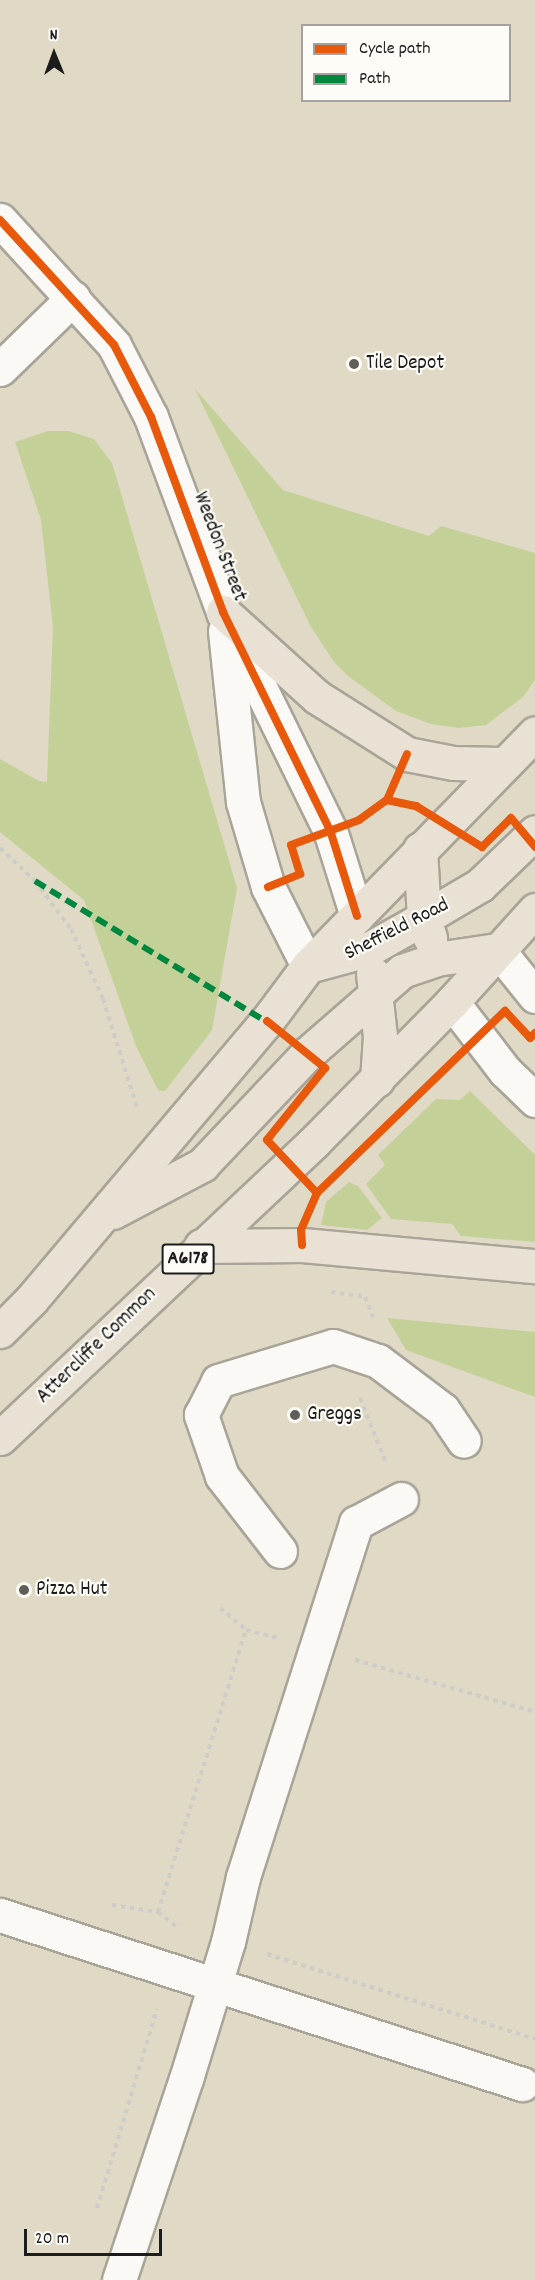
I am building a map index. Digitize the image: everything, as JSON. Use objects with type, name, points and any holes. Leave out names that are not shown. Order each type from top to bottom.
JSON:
[{"type":"main road","points":[[223,612],[317,697],[407,754],[453,763],[501,764]]},
{"type":"main road","name":"Sheffield Road","points":[[308,966],[501,764],[535,733]]},
{"type":"main road","name":"Sheffield Road","points":[[308,966],[367,950],[480,885],[535,832]]},
{"type":"main road","points":[[420,849],[424,918],[452,1002]]},
{"type":"main road","name":"A6178","points":[[452,1002],[535,910]]},
{"type":"main road","points":[[357,916],[376,990],[380,1036],[377,1080]]},
{"type":"main road","points":[[99,1220],[202,1165],[300,1062],[376,990],[402,971],[436,959],[498,950]]},
{"type":"main road","points":[[0,1331],[99,1220],[308,966]]},
{"type":"main road","name":"Attercliffe Common","points":[[0,1438],[377,1080],[452,1002]]},
{"type":"main road","points":[[201,1246],[302,1245],[535,1266]]},
{"type":"street","name":"Weedon Street","points":[[0,220],[114,345],[151,417],[223,612],[330,830],[357,916]]},
{"type":"street","points":[[0,369],[73,298]]},
{"type":"street","name":"Weedon Street","points":[[223,612],[243,802],[268,887],[308,966]]},
{"type":"street","points":[[498,950],[535,996]]},
{"type":"street","points":[[452,1002],[506,1071],[535,1100]]},
{"type":"street","points":[[280,1551],[222,1476],[201,1415],[218,1381],[333,1346],[378,1361],[443,1410],[464,1441]]},
{"type":"street","points":[[119,2280],[228,1942],[243,1877],[356,1523],[401,1500]]},
{"type":"street","points":[[0,1915],[167,1972],[522,2084]]},
{"type":"path","points":[[0,848],[35,881],[71,929],[104,999],[141,1122],[162,1144]]},
{"type":"path","points":[[220,1608],[246,1630]]},
{"type":"path","points":[[105,1903],[158,1912],[181,1930],[199,1932],[535,2039]]},
{"type":"path","points":[[94,2215],[167,1972]]},
{"type":"green space","points":[[195,389],[283,490],[429,536],[441,526],[535,553],[535,680],[523,697],[486,725],[459,728],[431,724],[396,711],[348,676],[334,662],[311,627]]},
{"type":"green space","points":[[48,431],[69,431],[94,439],[112,463],[237,888],[212,1030],[165,1091],[158,1090],[136,1046],[84,900],[0,832],[0,759],[39,781],[47,782],[53,627],[41,520],[15,442]]},
{"type":"green space","points":[[470,1091],[535,1155],[535,1242],[461,1236],[452,1224],[391,1219],[366,1184],[385,1165],[378,1155],[436,1099],[460,1100]]},
{"type":"green space","points":[[349,1182],[358,1186],[382,1218],[367,1230],[321,1225],[326,1202]]},
{"type":"green space","points":[[387,1318],[535,1332],[535,1397],[406,1350]]},
{"type":"marked path","points":[[35,881],[269,1023]]},
{"type":"cycle path","points":[[0,220],[114,345],[151,417],[223,612],[330,830],[357,916]]},
{"type":"cycle path","points":[[268,887],[300,874],[291,845],[359,820],[387,800],[407,754]]},
{"type":"cycle path","points":[[387,800],[416,806],[482,847],[511,818],[535,847]]},
{"type":"cycle path","points":[[317,1193],[505,1011],[530,1038],[535,1033]]},
{"type":"cycle path","points":[[267,1021],[325,1068],[267,1140],[317,1193],[301,1230],[302,1245]]},
{"type":"place","name":"Tile Depot","points":[[354,364]]},
{"type":"place","name":"Greggs","points":[[295,1415]]},
{"type":"place","name":"Pizza Hut","points":[[24,1590]]}]
